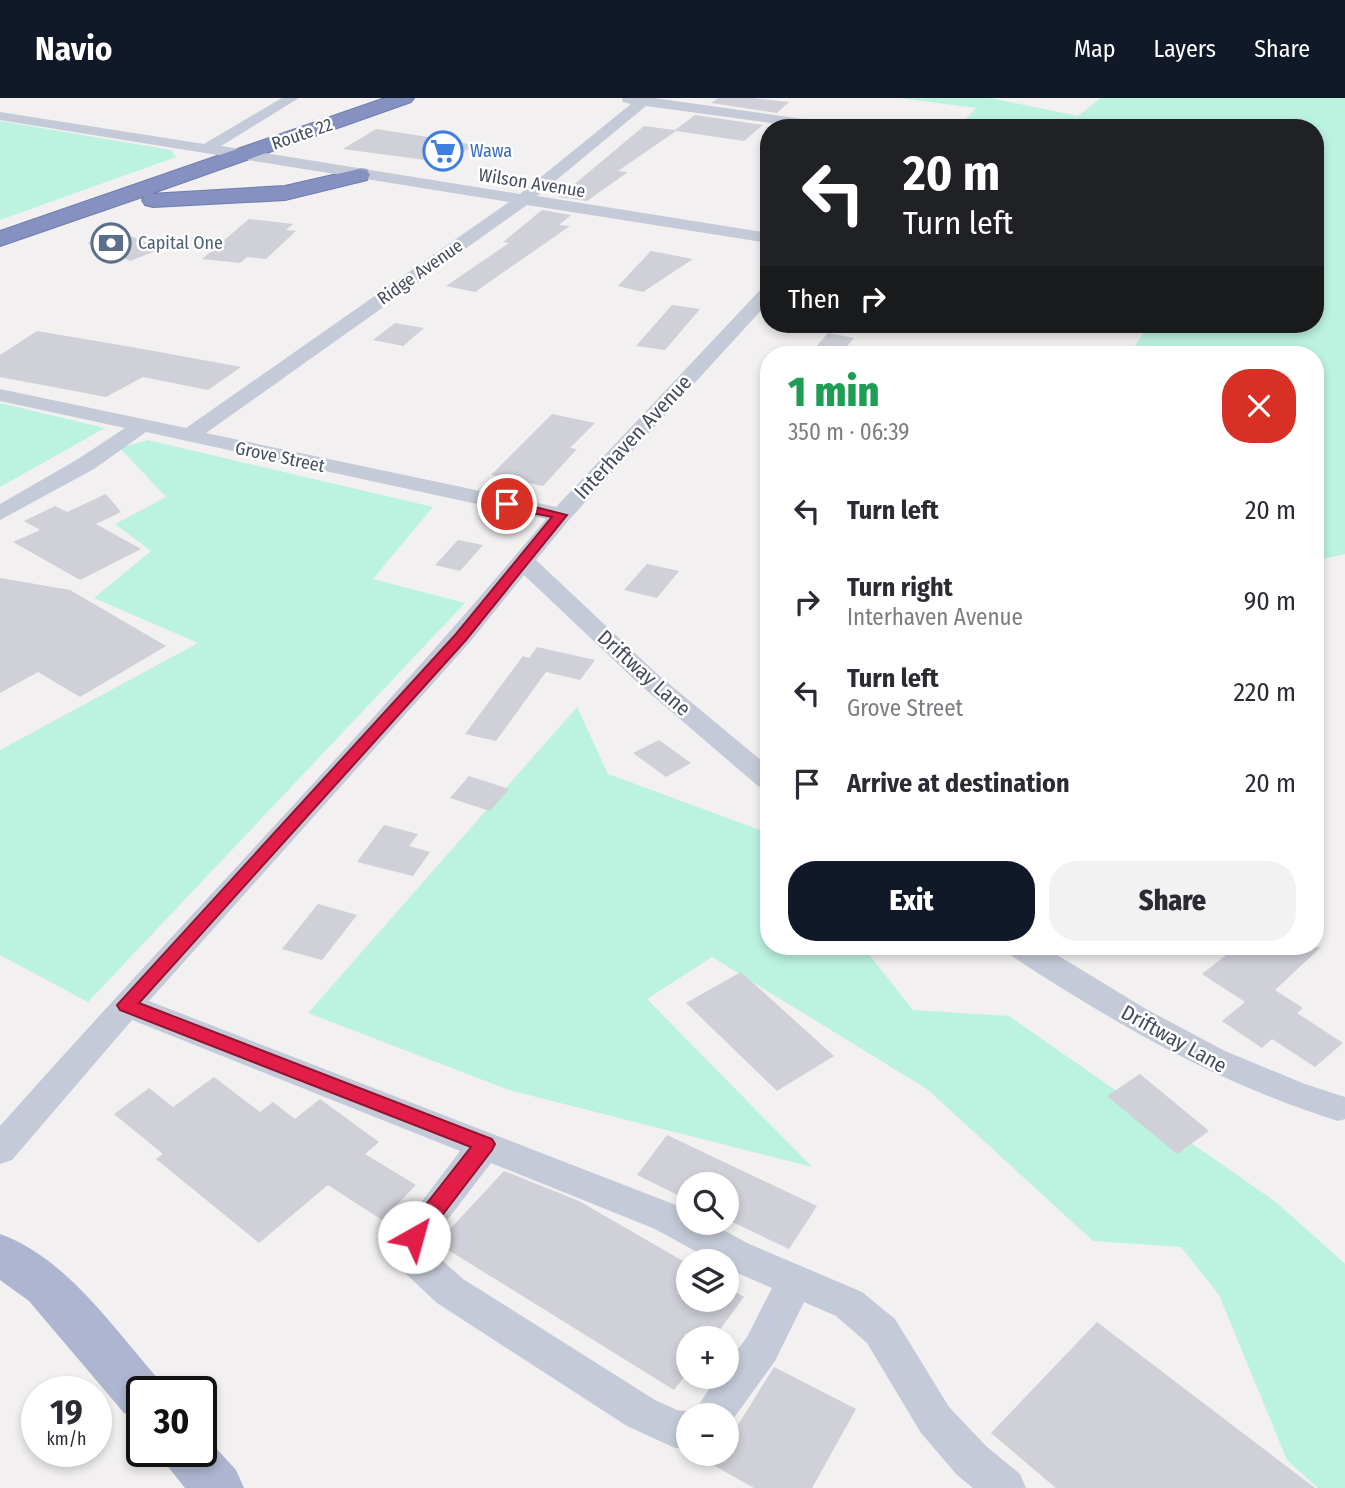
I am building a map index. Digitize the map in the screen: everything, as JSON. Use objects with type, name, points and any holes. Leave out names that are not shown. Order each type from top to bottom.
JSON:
[{"type":"highway","points":[[5,234],[154,176],[381,98]]},
{"type":"highway","name":"Route 22","points":[[222,153],[404,98]]},
{"type":"highway","points":[[5,234],[222,153]]},
{"type":"highway","points":[[302,189],[314,181],[321,169]]},
{"type":"highway","points":[[5,234],[133,203],[181,197],[270,195],[359,175]]},
{"type":"main road","points":[[0,1254],[46,1287],[126,1379]]},
{"type":"main road","points":[[200,1467],[218,1488]]},
{"type":"street","points":[[222,153],[292,98]]},
{"type":"street","points":[[618,98],[778,119]]},
{"type":"street","name":"Ridge Avenue","points":[[187,437],[521,201],[645,100]]},
{"type":"street","name":"Wilson Avenue","points":[[0,116],[521,201],[760,237]]},
{"type":"street","name":"Interhaven Avenue","points":[[0,1150],[126,1005],[461,637],[561,515],[760,301]]},
{"type":"street","name":"Grove Street","points":[[0,395],[561,515]]},
{"type":"street","points":[[0,513],[86,464],[140,427]]},
{"type":"street","name":"Driftway Lane","points":[[523,561],[647,678],[760,773]]},
{"type":"street","name":"Driftway Lane","points":[[1034,955],[1145,1025],[1229,1070],[1297,1097],[1338,1108]]},
{"type":"street","points":[[126,1005],[668,1218],[734,1254],[849,1304],[881,1331],[935,1420],[972,1461],[1004,1488]]},
{"type":"street","points":[[485,1144],[414,1237],[416,1261],[450,1291],[641,1413],[676,1429]]},
{"type":"street","points":[[722,1403],[761,1349],[796,1279]]},
{"type":"green space","points":[[899,98],[990,98],[1078,116],[1101,98],[1345,98],[1345,554],[1324,559],[1324,346],[1135,346],[1143,333],[1324,333],[1324,119],[966,119],[976,108]]},
{"type":"green space","points":[[0,121],[171,150],[176,157],[0,220]]},
{"type":"green space","points":[[0,403],[105,428],[0,487]]},
{"type":"green space","points":[[148,440],[433,507],[373,579],[465,603],[88,1002],[0,955],[0,750],[198,643],[94,598],[151,551],[115,524],[166,497],[120,448]]},
{"type":"green space","points":[[577,707],[608,774],[760,830],[760,955],[869,955],[913,1010],[1009,1016],[1276,1202],[1345,1264],[1345,1488],[1318,1488],[1287,1460],[1219,1295],[1181,1247],[1093,1241],[927,1089],[712,957],[647,999],[812,1167],[509,1090],[308,1013]]},
{"type":"building","points":[[718,98],[789,102],[777,113],[711,103]]},
{"type":"building","points":[[695,115],[760,125],[744,141],[676,131],[618,171],[628,172],[587,201],[559,197],[644,126],[675,130]]},
{"type":"building","points":[[376,129],[474,145],[448,163],[343,149]]},
{"type":"building","points":[[542,210],[571,215],[559,225],[570,226],[475,292],[446,286],[509,243],[503,242]]},
{"type":"building","points":[[249,219],[293,224],[286,230],[296,231],[266,259],[247,257],[240,263],[202,259]]},
{"type":"building","name":"Capital One","points":[[119,231],[161,249],[130,261],[87,243]]},
{"type":"building","points":[[651,251],[693,259],[643,292],[618,286]]},
{"type":"building","points":[[672,305],[700,309],[665,350],[636,346]]},
{"type":"building","points":[[395,323],[424,328],[403,346],[373,340]]},
{"type":"building","points":[[37,331],[241,367],[208,390],[143,377],[106,397],[0,377],[0,355]]},
{"type":"building","points":[[828,333],[854,338],[847,346],[817,346]]},
{"type":"building","points":[[552,414],[595,423],[570,448],[577,449],[543,486],[491,475]]},
{"type":"building","points":[[106,494],[121,512],[96,524],[141,549],[80,580],[13,542],[40,530],[24,521],[55,506],[67,512]]},
{"type":"building","points":[[458,540],[483,545],[460,571],[435,565]]},
{"type":"building","points":[[647,564],[679,571],[657,598],[624,590]]},
{"type":"building","points":[[0,578],[70,590],[166,646],[80,697],[38,672],[0,693]]},
{"type":"building","points":[[537,647],[595,660],[580,680],[546,672],[496,741],[465,734],[523,656],[529,658]]},
{"type":"building","points":[[659,740],[691,763],[666,777],[633,753]]},
{"type":"building","points":[[469,776],[509,789],[490,811],[450,798]]},
{"type":"building","points":[[384,825],[418,834],[409,846],[430,852],[413,876],[357,862]]},
{"type":"building","points":[[318,904],[357,915],[322,960],[282,949]]},
{"type":"building","points":[[1226,955],[1312,955],[1275,990],[1303,1008],[1297,1013],[1343,1043],[1315,1067],[1272,1039],[1262,1048],[1222,1021],[1245,1002],[1202,974]]},
{"type":"building","points":[[741,972],[834,1056],[777,1091],[686,1003]]},
{"type":"building","points":[[1140,1074],[1209,1131],[1177,1154],[1107,1096]]},
{"type":"building","points":[[214,1077],[260,1112],[273,1102],[295,1119],[320,1099],[379,1142],[365,1154],[416,1185],[382,1220],[328,1185],[259,1243],[156,1159],[163,1154],[114,1114],[149,1088],[173,1107]]},
{"type":"building","points":[[667,1135],[817,1206],[789,1249],[739,1225],[739,1172],[676,1172],[676,1194],[637,1175]]},
{"type":"building","points":[[504,1171],[579,1201],[676,1257],[676,1312],[733,1312],[723,1326],[676,1326],[674,1390],[437,1243]]},
{"type":"building","points":[[1097,1322],[1315,1488],[1056,1488],[991,1433]]},
{"type":"building","points":[[774,1367],[856,1409],[812,1488],[754,1488],[715,1466],[739,1466],[739,1423]]},
{"type":"place","name":"Wawa","points":[[443,151]]},
{"type":"place","name":"Capital One","points":[[111,243]]},
{"type":"route","points":[[414,1237],[485,1144],[126,1005],[461,637],[561,515],[507,504]]}]
